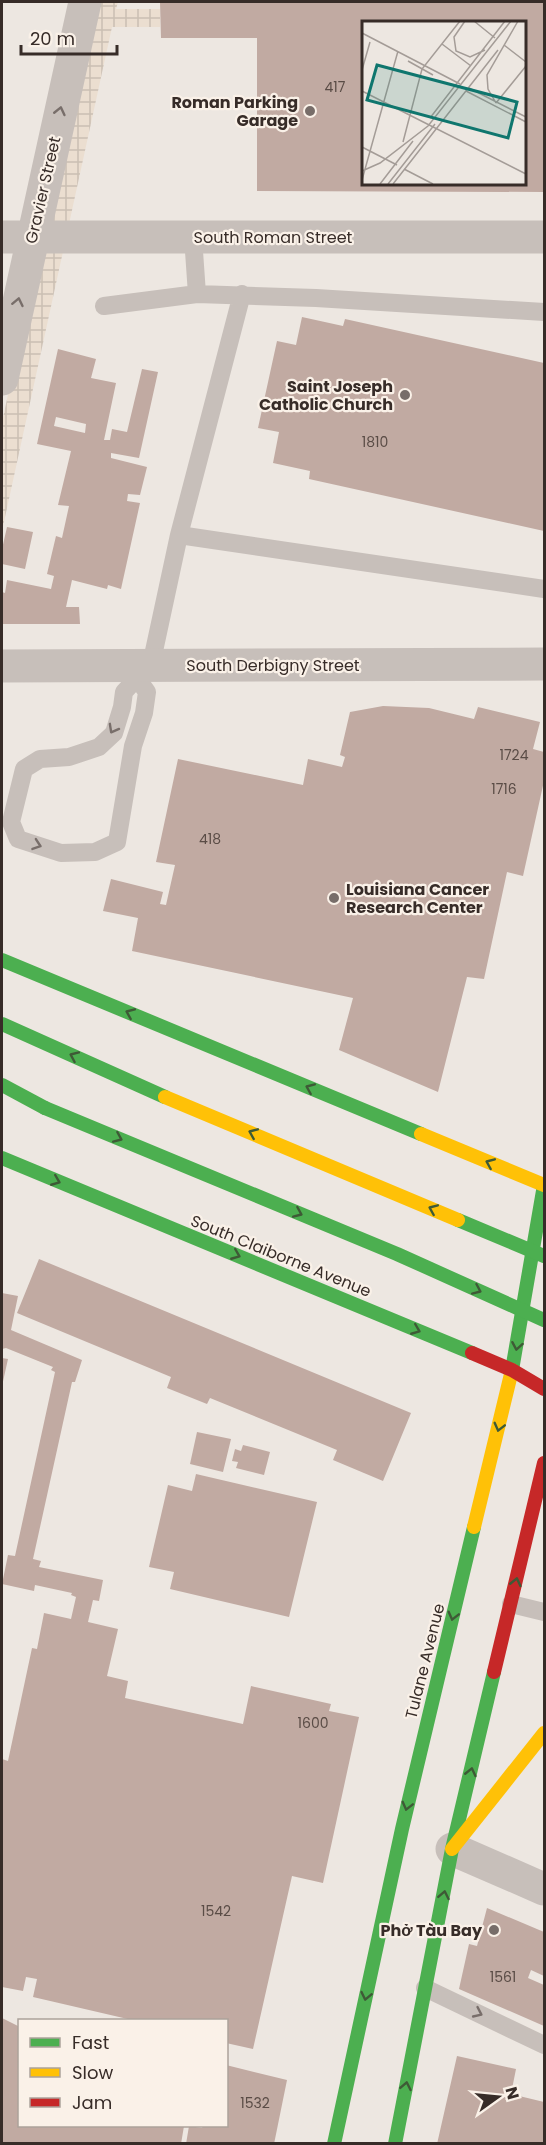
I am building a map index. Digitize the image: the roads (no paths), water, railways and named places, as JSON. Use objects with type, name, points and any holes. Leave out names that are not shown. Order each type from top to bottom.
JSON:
[{"type":"main road","points":[[2,960],[544,1185]]},
{"type":"main road","points":[[2,1024],[176,1101],[544,1256]]},
{"type":"main road","points":[[2,1084],[45,1108]]},
{"type":"main road","points":[[2,1090],[397,1254],[544,1320]]},
{"type":"main road","name":"South Claiborne Avenue","points":[[2,1158],[513,1370],[544,1389]]},
{"type":"main road","name":"Tulane Avenue","points":[[334,2144],[402,1829],[513,1370],[544,1185]]},
{"type":"main road","points":[[395,2144],[452,1849],[544,1469]]},
{"type":"main road","points":[[452,1849],[544,1733]]},
{"type":"street","name":"Gravier Street","points":[[2,379],[17,237],[85,2]]},
{"type":"street","name":"South Roman Street","points":[[17,237],[544,237]]},
{"type":"street","name":"South Derbigny Street","points":[[2,666],[142,670],[544,664]]},
{"type":"street","points":[[452,1849],[544,1889]]},
{"type":"lane","points":[[193,237],[196,294]]},
{"type":"lane","points":[[104,306],[196,294],[242,294],[544,312]]},
{"type":"lane","points":[[142,670],[147,692],[144,714],[133,746],[117,842],[95,852],[61,853],[18,839],[11,822],[24,769],[40,759],[69,757],[99,747],[114,733],[124,692],[142,670],[242,294]]},
{"type":"lane","points":[[179,535],[544,589]]},
{"type":"lane","points":[[511,1604],[544,1612]]},
{"type":"lane","points":[[425,1988],[544,2045]]},
{"type":"place","name":"Roman Parking Garage","points":[[310,111]]},
{"type":"place","name":"Saint Joseph Catholic Church","points":[[405,395]]},
{"type":"place","name":"Louisiana Cancer Research Center","points":[[334,898]]},
{"type":"place","name":"Phở Tàu Bay","points":[[494,1930]]}]
